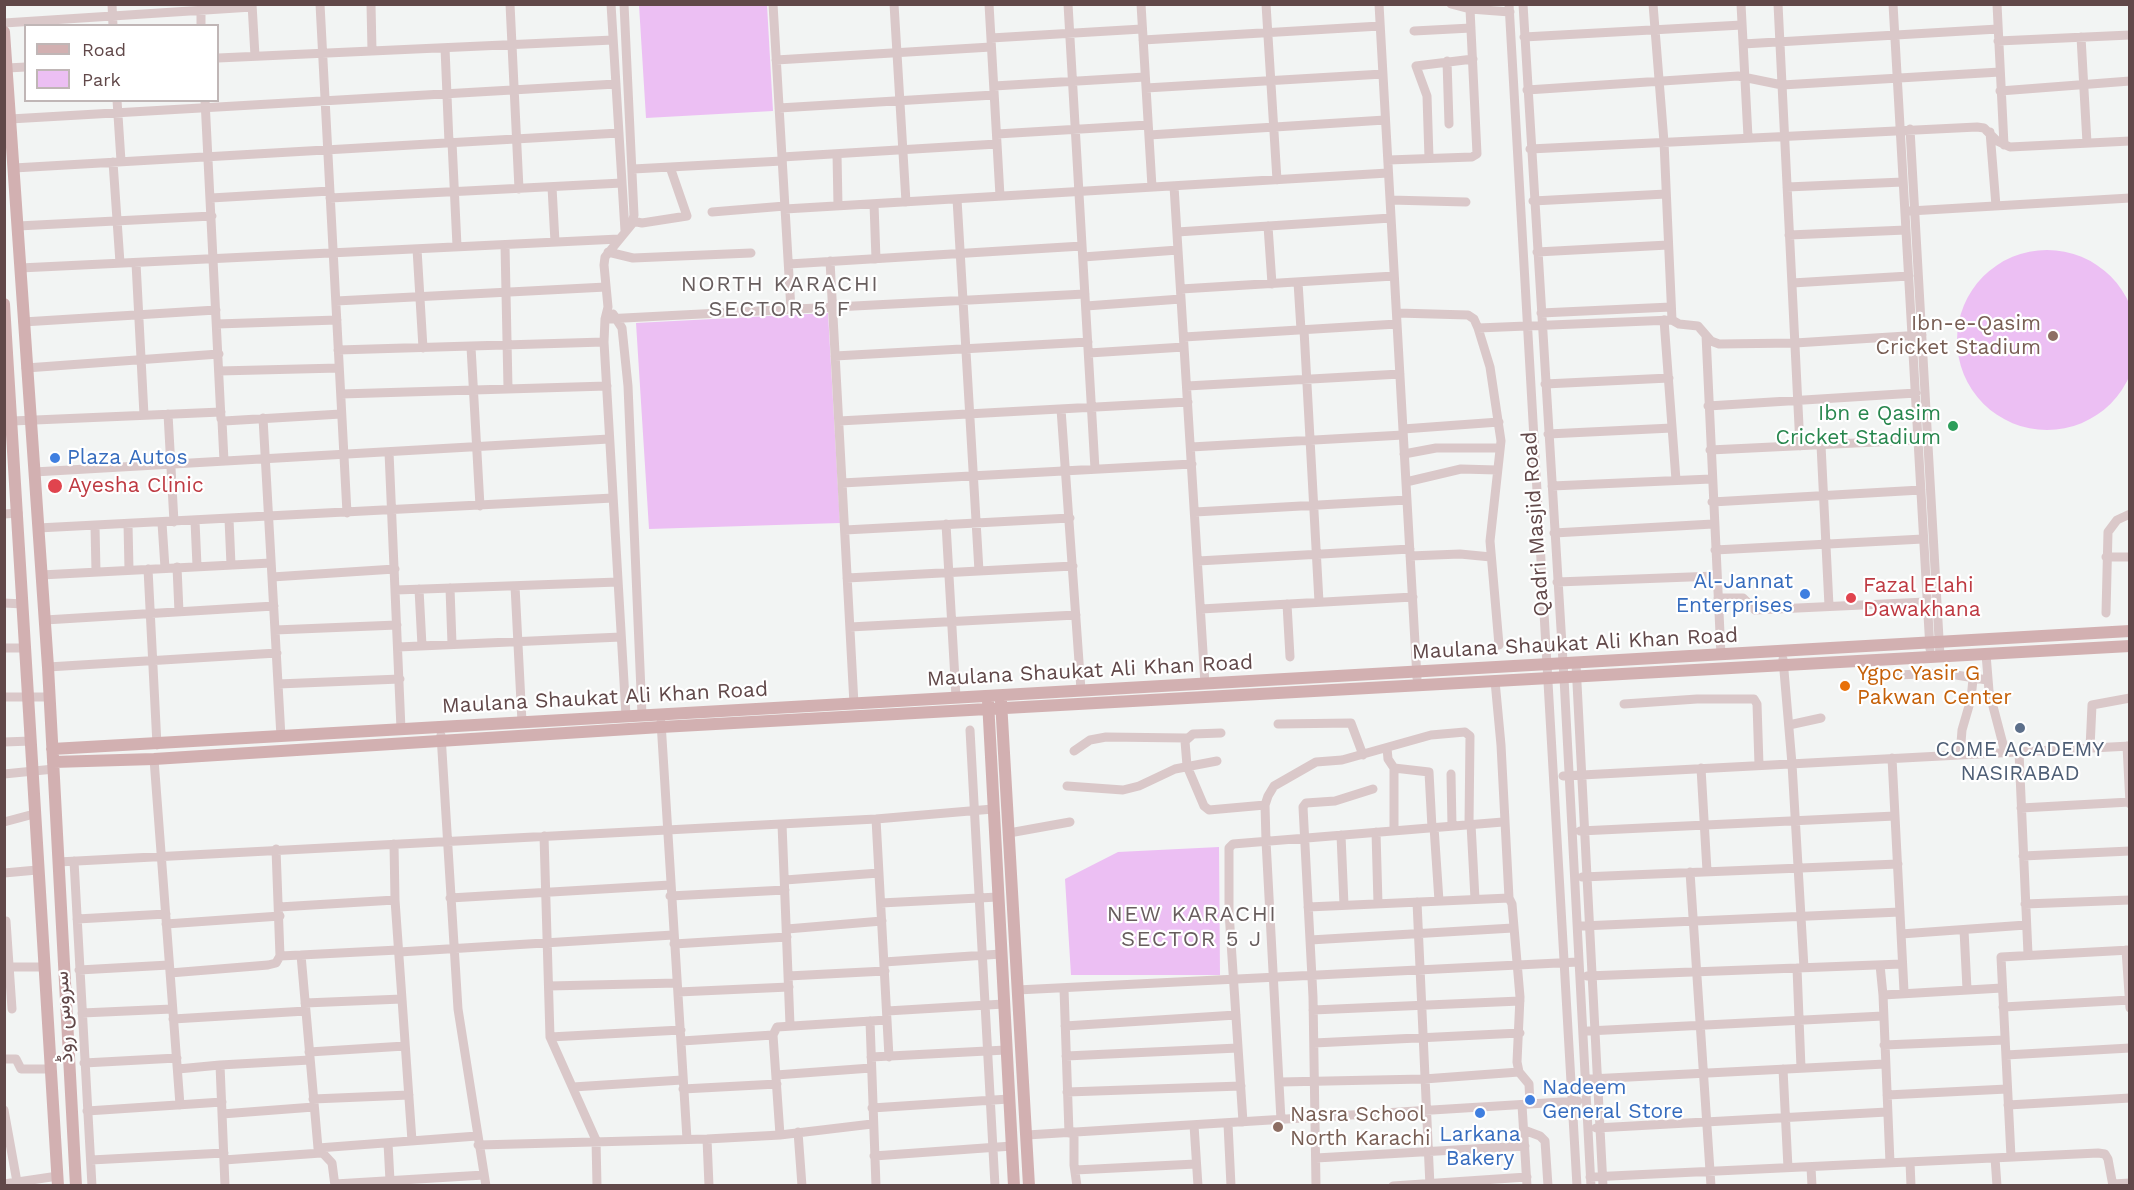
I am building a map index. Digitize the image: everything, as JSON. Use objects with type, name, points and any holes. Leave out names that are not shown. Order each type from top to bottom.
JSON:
[{"type":"main road","points":[[4,32],[50,697],[76,1185]]},
{"type":"main road","points":[[4,304],[29,697],[37,870],[46,971],[58,1181]]},
{"type":"main road","name":"Maulana Shaukat Ali Khan Road","points":[[1572,673],[1721,655],[2130,632]]},
{"type":"main road","name":"Maulana Shaukat Ali Khan Road","points":[[53,760],[157,745],[1001,694],[1417,672],[1549,671],[1572,673],[1783,665],[2130,646]]},
{"type":"main road","name":"Maulana Shaukat Ali Khan Road","points":[[53,760],[154,759],[661,727],[1418,686],[1495,681],[1549,671],[1563,664],[1572,673]]},
{"type":"main road","points":[[1001,694],[1029,1185]]},
{"type":"main road","points":[[987,695],[1014,1185]]},
{"type":"main road","points":[[46,971],[64,974]]},
{"type":"street","points":[[112,4],[113,20]]},
{"type":"street","points":[[320,4],[347,513]]},
{"type":"street","points":[[371,4],[372,51]]},
{"type":"street","points":[[510,4],[519,189]]},
{"type":"street","points":[[611,4],[622,183],[622,235]]},
{"type":"street","points":[[624,4],[633,169],[632,221],[608,252],[604,265],[608,308],[604,342],[626,716]]},
{"type":"street","points":[[773,4],[791,310]]},
{"type":"street","points":[[894,4],[906,202]]},
{"type":"street","points":[[989,4],[1000,196]]},
{"type":"street","points":[[1068,4],[1095,469]]},
{"type":"street","points":[[1140,4],[1152,187]]},
{"type":"street","points":[[1266,4],[1277,180]]},
{"type":"street","points":[[1378,4],[1418,686]]},
{"type":"street","name":"Qadri Masjid Road","points":[[1523,4],[1533,201],[1563,664]]},
{"type":"street","points":[[1653,4],[1664,142],[1671,307],[1668,320],[1669,378],[1676,480]]},
{"type":"street","points":[[1740,4],[1748,137]]},
{"type":"street","points":[[1778,4],[1800,446]]},
{"type":"street","points":[[1893,4],[1897,78],[1915,211],[1918,440],[1926,602],[1935,642]]},
{"type":"street","points":[[1997,4],[2004,145]]},
{"type":"street","points":[[1456,5],[1474,8],[1509,8]]},
{"type":"street","points":[[4,23],[113,20],[252,6],[255,56]]},
{"type":"street","points":[[1388,160],[1472,157],[1477,154],[1471,28],[1474,8]]},
{"type":"street","name":"Qadri Masjid Road","points":[[1509,8],[1577,1185]]},
{"type":"street","points":[[201,10],[201,24]]},
{"type":"street","points":[[1524,37],[1742,25]]},
{"type":"street","points":[[1143,40],[1380,26]]},
{"type":"street","points":[[1414,31],[1471,28]]},
{"type":"street","points":[[776,60],[897,53],[1070,33],[1142,29]]},
{"type":"street","points":[[1743,44],[1998,29]]},
{"type":"street","points":[[1998,41],[2130,35]]},
{"type":"street","points":[[2081,37],[2087,143]]},
{"type":"street","points":[[219,58],[613,40]]},
{"type":"street","points":[[445,48],[446,94],[455,192],[456,246]]},
{"type":"street","points":[[1429,158],[1427,96],[1416,68],[1419,64],[1473,59]]},
{"type":"street","points":[[1447,61],[1449,124]]},
{"type":"street","points":[[7,68],[24,67]]},
{"type":"street","points":[[1527,90],[1745,76],[1782,85],[2000,72]]},
{"type":"street","points":[[1146,88],[1383,74]]},
{"type":"street","points":[[779,108],[900,100],[1145,77]]},
{"type":"street","points":[[2000,91],[2130,81]]},
{"type":"street","points":[[10,119],[206,104],[325,101],[616,84]]},
{"type":"street","points":[[117,102],[120,263]]},
{"type":"street","points":[[206,104],[224,461]]},
{"type":"street","points":[[633,169],[903,150],[1076,130],[1274,127],[1385,120]]},
{"type":"street","points":[[1530,149],[1977,127],[1990,132],[2004,145],[2010,147],[2130,141]]},
{"type":"street","points":[[1905,130],[1903,182],[1909,276],[1917,335],[1936,657]]},
{"type":"street","points":[[1990,132],[1996,206]]},
{"type":"street","points":[[14,168],[619,133]]},
{"type":"street","points":[[837,154],[838,206]]},
{"type":"street","points":[[632,221],[642,223],[687,216],[670,167]]},
{"type":"street","points":[[712,212],[1388,173]]},
{"type":"street","points":[[1787,187],[1903,182]]},
{"type":"street","points":[[210,198],[455,192],[622,183]]},
{"type":"street","points":[[1174,186],[1206,684]]},
{"type":"street","points":[[552,187],[555,242]]},
{"type":"street","points":[[1533,201],[1666,195]]},
{"type":"street","points":[[1905,211],[2130,198]]},
{"type":"street","points":[[957,199],[978,571]]},
{"type":"street","points":[[1390,200],[1466,202]]},
{"type":"street","points":[[874,204],[876,259]]},
{"type":"street","points":[[18,226],[212,216]]},
{"type":"street","points":[[1177,232],[1391,218]]},
{"type":"street","points":[[1268,226],[1272,284]]},
{"type":"street","points":[[1789,235],[1906,230]]},
{"type":"street","points":[[20,268],[555,242],[622,235]]},
{"type":"street","points":[[505,244],[508,388]]},
{"type":"street","points":[[1537,252],[1668,245]]},
{"type":"street","points":[[789,264],[1082,246]]},
{"type":"street","points":[[417,249],[423,348]]},
{"type":"street","points":[[1083,257],[1178,250]]},
{"type":"street","points":[[608,252],[633,258],[751,253]]},
{"type":"street","points":[[830,261],[854,704]]},
{"type":"street","points":[[136,263],[144,415]]},
{"type":"street","points":[[1086,306],[1272,284],[1394,276]]},
{"type":"street","points":[[1792,283],[1909,276]]},
{"type":"street","points":[[1298,282],[1307,379],[1319,602]]},
{"type":"street","points":[[336,301],[606,287]]},
{"type":"street","points":[[605,319],[1085,294]]},
{"type":"street","points":[[1541,313],[1671,307]]},
{"type":"street","points":[[608,308],[622,328],[628,386],[642,715]]},
{"type":"street","points":[[23,322],[216,310]]},
{"type":"street","points":[[1397,313],[1468,315],[1474,319],[1478,328],[1490,367],[1499,422],[1500,448],[1491,518],[1491,557],[1499,645]]},
{"type":"street","points":[[217,324],[337,320]]},
{"type":"street","points":[[1478,328],[1668,320],[1698,326],[1711,341],[1719,344],[1795,344],[1917,335]]},
{"type":"street","points":[[1089,353],[1302,330],[1397,324]]},
{"type":"street","points":[[1706,335],[1713,524],[1721,655]]},
{"type":"street","points":[[338,350],[604,342]]},
{"type":"street","points":[[835,356],[1088,342]]},
{"type":"street","points":[[471,347],[480,506]]},
{"type":"street","points":[[26,368],[219,354]]},
{"type":"street","points":[[219,371],[339,368]]},
{"type":"street","points":[[1187,386],[1400,374]]},
{"type":"street","points":[[1545,384],[1669,378]]},
{"type":"street","points":[[341,394],[607,386]]},
{"type":"street","points":[[1708,406],[1916,393]]},
{"type":"street","points":[[839,421],[1188,402]]},
{"type":"street","points":[[1062,409],[1081,690]]},
{"type":"street","points":[[168,414],[174,522]]},
{"type":"street","points":[[12,421],[168,414],[263,418],[342,414]]},
{"type":"street","points":[[263,418],[281,737]]},
{"type":"street","points":[[1191,447],[1310,440],[1499,422]]},
{"type":"street","points":[[1548,434],[1672,428]]},
{"type":"street","points":[[34,472],[609,439]]},
{"type":"street","points":[[1710,450],[1918,440]]},
{"type":"street","points":[[1821,445],[1829,606]]},
{"type":"street","points":[[1404,454],[1436,448],[1500,448]]},
{"type":"street","points":[[389,452],[401,729]]},
{"type":"street","points":[[842,483],[1192,464]]},
{"type":"street","points":[[1406,482],[1461,469],[1497,470]]},
{"type":"street","points":[[1552,486],[1711,479]]},
{"type":"street","points":[[1712,502],[1921,490]]},
{"type":"street","points":[[38,528],[269,518],[613,498]]},
{"type":"street","points":[[1195,512],[1407,500]]},
{"type":"street","points":[[4,514],[18,513]]},
{"type":"street","points":[[2106,613],[2107,538],[2111,524],[2130,514]]},
{"type":"street","points":[[845,530],[1070,518]]},
{"type":"street","points":[[229,519],[231,565]]},
{"type":"street","points":[[195,521],[197,566]]},
{"type":"street","points":[[615,523],[634,522]]},
{"type":"street","points":[[162,523],[165,568]]},
{"type":"street","points":[[128,524],[129,570]]},
{"type":"street","points":[[946,524],[956,697]]},
{"type":"street","points":[[1554,533],[1713,524]]},
{"type":"street","points":[[95,526],[96,572]]},
{"type":"street","points":[[1715,550],[1923,539]]},
{"type":"street","points":[[1198,561],[1316,554],[1410,553],[1491,557]]},
{"type":"street","points":[[2106,557],[2130,557]]},
{"type":"street","points":[[41,574],[271,563]]},
{"type":"street","points":[[847,578],[1073,566]]},
{"type":"street","points":[[177,567],[179,612]]},
{"type":"street","points":[[148,568],[153,614],[157,745]]},
{"type":"street","points":[[272,577],[395,568]]},
{"type":"street","points":[[1557,582],[1716,576]]},
{"type":"street","points":[[396,590],[618,582]]},
{"type":"street","points":[[515,586],[522,722]]},
{"type":"street","points":[[450,588],[452,644]]},
{"type":"street","points":[[419,589],[422,646]]},
{"type":"street","points":[[1201,609],[1413,597]]},
{"type":"street","points":[[1718,598],[1743,598],[1753,609],[1926,602]]},
{"type":"street","points":[[4,603],[23,604]]},
{"type":"street","points":[[1287,604],[1290,657]]},
{"type":"street","points":[[45,620],[274,606]]},
{"type":"street","points":[[850,627],[1076,615]]},
{"type":"street","points":[[275,630],[397,625]]},
{"type":"street","points":[[398,647],[621,637]]},
{"type":"street","points":[[4,648],[26,648]]},
{"type":"street","points":[[1782,651],[1792,764],[1801,917],[1799,1021],[1801,1068]]},
{"type":"street","points":[[48,667],[276,653]]},
{"type":"street","points":[[1986,654],[1987,680],[2005,752]]},
{"type":"street","points":[[1572,673],[1581,775],[1593,1031],[1603,1181]]},
{"type":"street","points":[[1572,673],[1568,776],[1590,1181],[1710,1172],[2105,1154],[2113,1185],[2130,1183]]},
{"type":"street","points":[[1897,675],[1944,673],[1987,680]]},
{"type":"street","points":[[278,684],[400,679]]},
{"type":"street","points":[[1960,755],[1962,730],[1971,699],[1973,679]]},
{"type":"street","points":[[1393,1185],[1527,1181],[1524,1130],[1529,1084],[1519,1072],[1520,1001],[1503,822],[1501,745],[1495,681]]},
{"type":"street","points":[[4,697],[50,697]]},
{"type":"street","points":[[2090,748],[2092,705],[2130,698]]},
{"type":"street","points":[[1624,704],[1697,699],[1754,699],[1757,704],[1759,765]]},
{"type":"street","points":[[660,714],[687,1138]]},
{"type":"street","points":[[1789,725],[1821,718]]},
{"type":"street","points":[[1278,724],[1351,723],[1363,755]]},
{"type":"street","points":[[440,727],[458,1010],[486,1185]]},
{"type":"street","points":[[970,730],[995,1185]]},
{"type":"street","points":[[1074,751],[1090,740],[1106,737],[1186,738],[1194,734],[1221,733]]},
{"type":"street","points":[[1281,1120],[1265,805],[1274,786],[1306,765],[1363,755],[1431,735],[1468,733],[1470,824],[1475,899]]},
{"type":"street","points":[[1186,738],[1187,766],[1207,809],[1265,805]]},
{"type":"street","points":[[4,742],[31,741]]},
{"type":"street","points":[[1554,776],[2128,746],[2130,803],[2021,808]]},
{"type":"street","points":[[1387,748],[1388,759],[1394,768],[1394,831]]},
{"type":"street","points":[[2019,752],[2028,954]]},
{"type":"street","points":[[1892,758],[1904,992]]},
{"type":"street","points":[[154,759],[180,1105]]},
{"type":"street","points":[[4,774],[33,771],[53,760]]},
{"type":"street","points":[[1067,786],[1123,790],[1187,766],[1217,761]]},
{"type":"street","points":[[1394,768],[1429,772],[1439,901]]},
{"type":"street","points":[[1701,768],[1707,872]]},
{"type":"street","points":[[1451,774],[1452,826]]},
{"type":"street","points":[[1317,1185],[1312,976],[1303,804],[1335,801],[1373,789]]},
{"type":"street","points":[[58,862],[876,819],[993,809]]},
{"type":"street","points":[[4,822],[34,814]]},
{"type":"street","points":[[1571,831],[1895,816]]},
{"type":"street","points":[[876,819],[889,1057]]},
{"type":"street","points":[[1008,833],[1070,822]]},
{"type":"street","points":[[1243,1122],[1229,848],[1233,844],[1503,822]]},
{"type":"street","points":[[782,824],[790,1025]]},
{"type":"street","points":[[1376,832],[1378,904]]},
{"type":"street","points":[[1341,835],[1344,905]]},
{"type":"street","points":[[544,836],[550,1037],[596,1140],[597,1185]]},
{"type":"street","points":[[394,844],[398,951],[412,1141]]},
{"type":"street","points":[[79,970],[170,969],[276,963],[280,956],[280,911],[276,849]]},
{"type":"street","points":[[2023,856],[2130,851]]},
{"type":"street","name":"سروس روڈ","points":[[74,861],[92,1185]]},
{"type":"street","points":[[1574,878],[1898,864]]},
{"type":"street","points":[[4,873],[37,870]]},
{"type":"street","points":[[1690,872],[1711,1185]]},
{"type":"street","points":[[670,896],[879,873]]},
{"type":"street","points":[[450,898],[670,885]]},
{"type":"street","points":[[881,903],[998,897]]},
{"type":"street","points":[[1308,906],[1509,898]]},
{"type":"street","points":[[77,919],[166,919],[395,900]]},
{"type":"street","points":[[2025,904],[2130,900]]},
{"type":"street","points":[[1417,902],[1421,1038],[1430,1184]]},
{"type":"street","points":[[1577,926],[1900,912]]},
{"type":"street","points":[[6,921],[7,967],[12,1009]]},
{"type":"street","points":[[280,956],[787,933],[882,921]]},
{"type":"street","points":[[1901,934],[2026,925]]},
{"type":"street","points":[[1310,940],[1513,928]]},
{"type":"street","points":[[1964,930],[1967,989]]},
{"type":"street","points":[[2011,1157],[2001,957],[2128,950],[2130,1008]]},
{"type":"street","points":[[788,976],[1001,954]]},
{"type":"street","points":[[301,955],[319,1151],[332,1163],[335,1185],[484,1175]]},
{"type":"street","points":[[1017,990],[1578,962]]},
{"type":"street","points":[[1880,964],[1890,1163]]},
{"type":"street","points":[[1579,976],[1902,964]]},
{"type":"street","points":[[7,967],[46,971]]},
{"type":"street","points":[[549,986],[789,987]]},
{"type":"street","points":[[1883,995],[2002,988]]},
{"type":"street","points":[[1064,989],[1067,1092],[1077,1185]]},
{"type":"street","points":[[82,1013],[173,1014],[402,999]]},
{"type":"street","points":[[2003,1007],[2129,1000]]},
{"type":"street","points":[[1313,1010],[1520,1001]]},
{"type":"street","points":[[780,1135],[773,1035],[780,1025],[870,1021],[887,1016],[1004,1004]]},
{"type":"street","points":[[1065,1026],[1236,1016]]},
{"type":"street","points":[[1582,1031],[1700,1027],[1883,1016]]},
{"type":"street","points":[[870,1021],[876,1185]]},
{"type":"street","points":[[550,1037],[681,1030]]},
{"type":"street","points":[[1314,1043],[1520,1034]]},
{"type":"street","points":[[682,1041],[773,1035]]},
{"type":"street","points":[[1884,1045],[2005,1040]]},
{"type":"street","points":[[178,1069],[405,1046]]},
{"type":"street","points":[[1066,1056],[1238,1048]]},
{"type":"street","points":[[2006,1055],[2130,1048]]},
{"type":"street","points":[[871,1057],[1006,1050]]},
{"type":"street","points":[[84,1063],[177,1058]]},
{"type":"street","points":[[4,1059],[16,1059],[21,1070],[51,1069]]},
{"type":"street","points":[[1585,1079],[1885,1064]]},
{"type":"street","points":[[220,1065],[225,1185]]},
{"type":"street","points":[[573,1088],[776,1079],[871,1068]]},
{"type":"street","points":[[1783,1069],[1788,1168]]},
{"type":"street","points":[[1280,1082],[1424,1079],[1519,1072]]},
{"type":"street","points":[[1067,1092],[1241,1086]]},
{"type":"street","points":[[1887,1095],[2007,1089]]},
{"type":"street","points":[[222,1114],[408,1095]]},
{"type":"street","points":[[2008,1105],[2130,1098]]},
{"type":"street","points":[[872,1108],[1009,1099]]},
{"type":"street","points":[[1026,1135],[1586,1100]]},
{"type":"street","points":[[87,1111],[222,1102]]},
{"type":"street","points":[[4,1110],[17,1182]]},
{"type":"street","points":[[1588,1128],[1887,1112]]},
{"type":"street","points":[[91,1160],[319,1151],[412,1141],[707,1139],[780,1135],[872,1124]]},
{"type":"street","points":[[1228,1124],[1231,1185]]},
{"type":"street","points":[[1194,1125],[1198,1185]]},
{"type":"street","points":[[1524,1130],[1540,1136],[1545,1141],[1548,1185]]},
{"type":"street","points":[[798,1132],[802,1185]]},
{"type":"street","points":[[707,1139],[709,1185]]},
{"type":"street","points":[[388,1143],[390,1181]]},
{"type":"street","points":[[874,1156],[1012,1146]]},
{"type":"street","points":[[1316,1158],[1525,1146]]},
{"type":"street","points":[[1995,1158],[1997,1185]]},
{"type":"street","points":[[1910,1162],[1911,1185]]},
{"type":"street","points":[[1075,1170],[1196,1164]]},
{"type":"street","points":[[1811,1167],[1812,1185]]},
{"type":"street","points":[[4,1184],[58,1181]]},
{"type":"green space","points":[[639,5],[767,5],[773,111],[646,118]]},
{"type":"green space","points":[[2047,250],[2081,257],[2097,265],[2111,276],[2122,290],[2135,322],[2135,358],[2130,374],[2122,390],[2111,404],[2097,415],[2081,423],[2047,430],[2013,423],[1997,415],[1983,404],[1972,390],[1964,374],[1957,340],[1964,306],[1972,290],[1983,276],[1997,265],[2013,257]]},
{"type":"green space","points":[[828,313],[840,523],[649,529],[636,323]]},
{"type":"green space","points":[[1219,847],[1220,975],[1071,975],[1065,879],[1118,852]]},
{"type":"place","name":"Ibn-e-Qasim Cricket Stadium","points":[[2053,336]]},
{"type":"place","name":"Ibn e Qasim Cricket Stadium","points":[[1953,426]]},
{"type":"place","name":"Plaza Autos","points":[[55,458]]},
{"type":"place","name":"Ayesha Clinic","points":[[55,486]]},
{"type":"place","name":"Al-Jannat Enterprises","points":[[1805,594]]},
{"type":"place","name":"Fazal Elahi Dawakhana","points":[[1851,598]]},
{"type":"place","name":"Ygpc Yasir G Pakwan Center","points":[[1845,686]]},
{"type":"place","name":"COME ACADEMY NASIRABAD","points":[[2020,728]]},
{"type":"place","name":"Nadeem General Store","points":[[1530,1100]]},
{"type":"place","name":"Larkana Bakery","points":[[1480,1113]]},
{"type":"place","name":"Nasra School North Karachi","points":[[1278,1127]]},
{"type":"district","name":"NORTH KARACHI SECTOR 5 F","points":[[780,298]]},
{"type":"district","name":"NEW KARACHI SECTOR 5 J","points":[[1192,928]]}]
